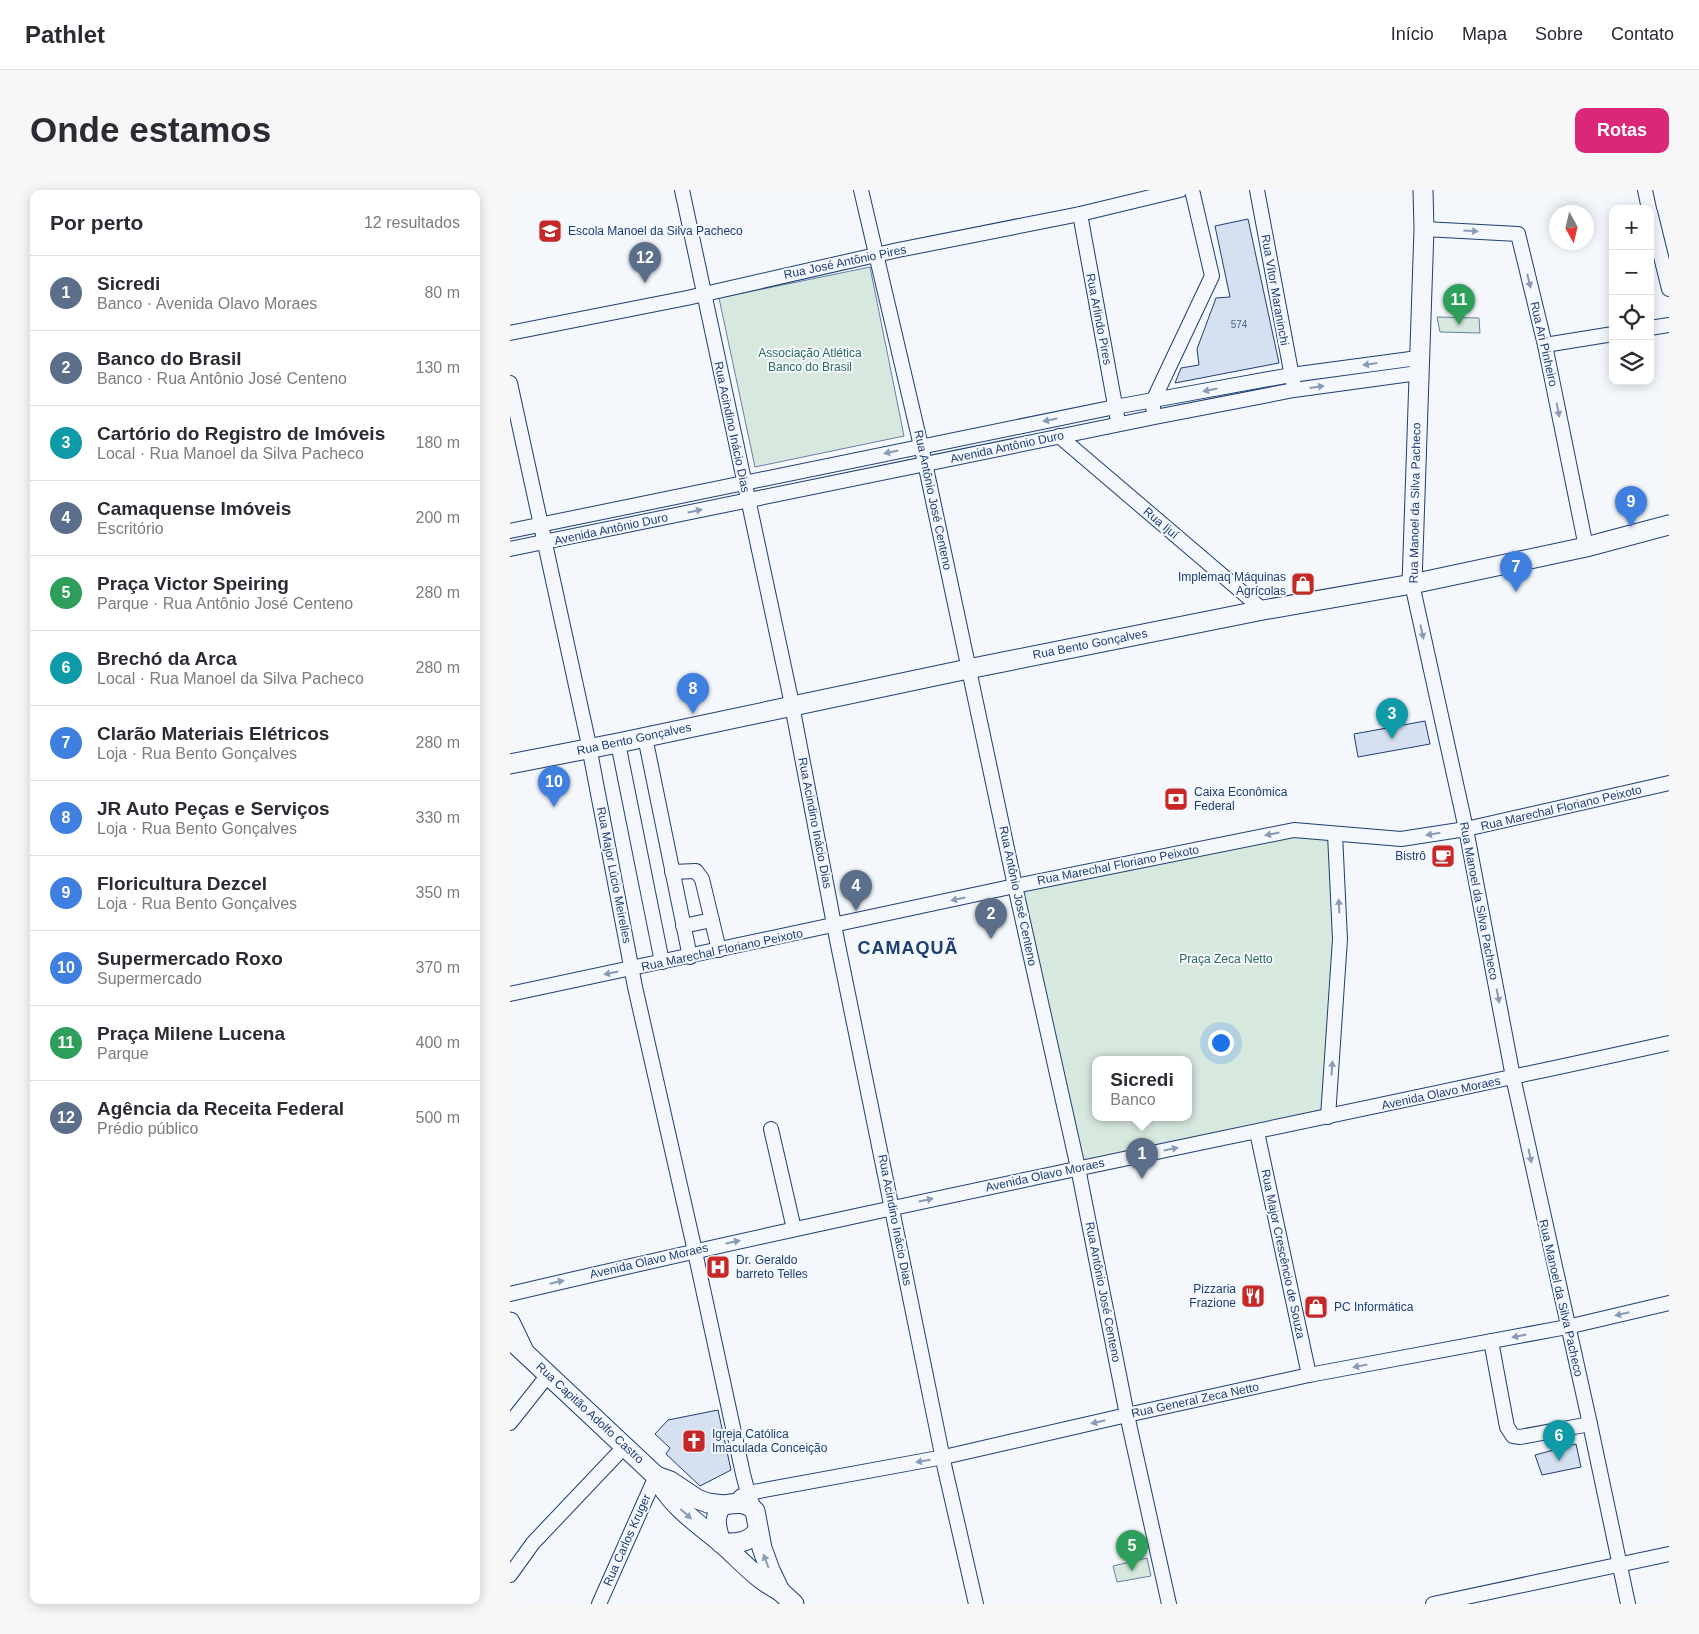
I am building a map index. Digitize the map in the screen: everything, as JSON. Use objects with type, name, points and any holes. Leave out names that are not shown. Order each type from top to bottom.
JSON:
[{"type":"main road","name":"Rua Manoel da Silva Pacheco","points":[[1412,584],[1424,229],[1422,190]]},
{"type":"main road","name":"Rua Bento Gonçalves","points":[[510,764],[644,738],[968,668],[1263,610],[1412,584],[1586,547],[1669,525]]},
{"type":"main road","name":"Rua Capitão Adolfo Castro","points":[[513,1334],[548,1375],[656,1476],[669,1498],[758,1578],[780,1591],[794,1604]]},
{"type":"main road","name":"Rua Capitão Adolfo Castro","points":[[656,1476],[670,1480],[697,1499],[708,1503],[724,1505]]},
{"type":"main road","points":[[742,1503],[755,1511],[758,1530],[754,1536],[742,1542],[721,1543],[716,1514],[724,1505],[742,1503]]},
{"type":"main road","name":"Rua Capitão Adolfo Castro","points":[[758,1530],[763,1554],[780,1591]]},
{"type":"street","name":"Rua Acindino Inácio Dias","points":[[682,190],[792,706],[892,1207],[976,1604]]},
{"type":"street","name":"Rua Antônio José Centeno","points":[[861,190],[925,463],[1015,886],[1078,1168],[1127,1415],[1169,1604]]},
{"type":"street","name":"Rua José Antônio Pires","points":[[510,333],[704,294],[876,255],[1080,214],[1180,190]]},
{"type":"street","points":[[1154,417],[1153,401],[1212,276],[1192,190]]},
{"type":"street","name":"Rua Vítor Maraninchi","points":[[1257,190],[1294,390]]},
{"type":"street","points":[[1645,190],[1649,205]]},
{"type":"street","name":"Rua Arlindo Pires","points":[[1080,214],[1118,424]]},
{"type":"street","points":[[1654,226],[1668,283]]},
{"type":"street","name":"Rua Ari Pinheiro","points":[[1424,229],[1518,234],[1545,345],[1586,547]]},
{"type":"street","points":[[1654,327],[1669,325]]},
{"type":"street","points":[[1545,345],[1609,335]]},
{"type":"street","name":"Avenida Antônio Duro","points":[[510,531],[1115,407],[1291,375],[1418,365]]},
{"type":"street","name":"Avenida Antônio Duro","points":[[510,549],[925,463],[1418,365]]},
{"type":"street","name":"Rua Major Lúcio Meirelles","points":[[510,383],[589,749],[631,969],[748,1493],[755,1511]]},
{"type":"street","name":"Rua Ijuí","points":[[1059,436],[1263,610]]},
{"type":"street","name":"Rua Manoel da Silva Pacheco","points":[[1412,584],[1466,829],[1513,1077],[1628,1604]]},
{"type":"street","points":[[644,738],[690,957]]},
{"type":"street","points":[[618,743],[662,962]]},
{"type":"street","name":"Rua Marechal Floriano Peixoto","points":[[510,994],[1015,886],[1294,830],[1401,838],[1466,829],[1669,783]]},
{"type":"street","points":[[1328,1117],[1340,939],[1335,834]]},
{"type":"street","points":[[672,872],[696,871],[702,879],[720,950]]},
{"type":"street","points":[[683,926],[712,920]]},
{"type":"street","name":"Avenida Olavo Moraes","points":[[510,1294],[695,1250],[892,1207],[1257,1132],[1669,1043]]},
{"type":"street","points":[[771,1129],[794,1229]]},
{"type":"street","name":"Rua Major Crescêncio de Souza","points":[[1257,1132],[1309,1375]]},
{"type":"street","name":"Rua General Zeca Netto","points":[[724,1505],[748,1493],[944,1458],[1309,1375],[1567,1327],[1669,1303]]},
{"type":"street","points":[[1490,1342],[1507,1427],[1513,1436],[1520,1437],[1590,1424]]},
{"type":"street","points":[[510,1424],[548,1375]]},
{"type":"street","points":[[510,1575],[533,1543],[625,1446]]},
{"type":"street","name":"Rua Carlos Kruger","points":[[598,1604],[656,1476]]},
{"type":"street","points":[[1433,1604],[1669,1554]]},
{"type":"green space","name":"Associação Atlética Banco do Brasil","points":[[870,267],[904,436],[755,467],[719,298]]},
{"type":"green space","points":[[1437,317],[1479,318],[1480,333],[1440,332]]},
{"type":"green space","name":"Praça Zeca Netto","points":[[1297,835],[1330,837],[1335,941],[1329,1108],[1081,1165],[1020,890]]},
{"type":"green space","points":[[1147,1558],[1151,1576],[1117,1582],[1113,1566]]},
{"type":"building","points":[[1248,219],[1279,363],[1175,383],[1181,368],[1199,365],[1197,349],[1216,298],[1230,297],[1215,226]]},
{"type":"building","points":[[1425,721],[1430,744],[1358,757],[1354,734]]},
{"type":"building","name":"Igreja Católica Imaculada Conceição","points":[[718,1410],[731,1470],[700,1486],[666,1454],[670,1448],[655,1434],[668,1420]]},
{"type":"building","points":[[1576,1444],[1581,1467],[1542,1475],[1535,1455]]},
{"type":"place","name":"Escola Manoel da Silva Pacheco","points":[[550,231]]},
{"type":"place","name":"Agência da Receita Federal","points":[[645,283]]},
{"type":"place","name":"Praça Milene Lucena","points":[[1459,325]]},
{"type":"place","name":"Floricultura Dezcel","points":[[1631,527]]},
{"type":"place","name":"Implemaq Máquinas Agrícolas","points":[[1303,584]]},
{"type":"place","name":"Clarão Materiais Elétricos","points":[[1516,592]]},
{"type":"place","name":"JR Auto Peças e Serviços","points":[[693,714]]},
{"type":"place","name":"Cartório do Registro de Imóveis","points":[[1392,739]]},
{"type":"place","name":"Caixa Econômica Federal","points":[[1176,799]]},
{"type":"place","name":"Supermercado Roxo","points":[[554,807]]},
{"type":"place","name":"Bistrô","points":[[1443,856]]},
{"type":"place","name":"Camaquense Imóveis","points":[[856,911]]},
{"type":"place","name":"Banco do Brasil","points":[[991,939]]},
{"type":"place","name":"Sicredi","points":[[1142,1179]]},
{"type":"place","name":"Dr. Geraldo barreto Telles","points":[[718,1267]]},
{"type":"place","name":"Pizzaria Frazione","points":[[1253,1296]]},
{"type":"place","name":"PC Informática","points":[[1316,1307]]},
{"type":"place","name":"Igreja Católica Imaculada Conceição","points":[[694,1441]]},
{"type":"place","name":"Brechó da Arca","points":[[1559,1461]]},
{"type":"place","name":"Praça Victor Speiring","points":[[1132,1571]]},
{"type":"district","name":"CAMAQUÃ","points":[[908,948]]}]
